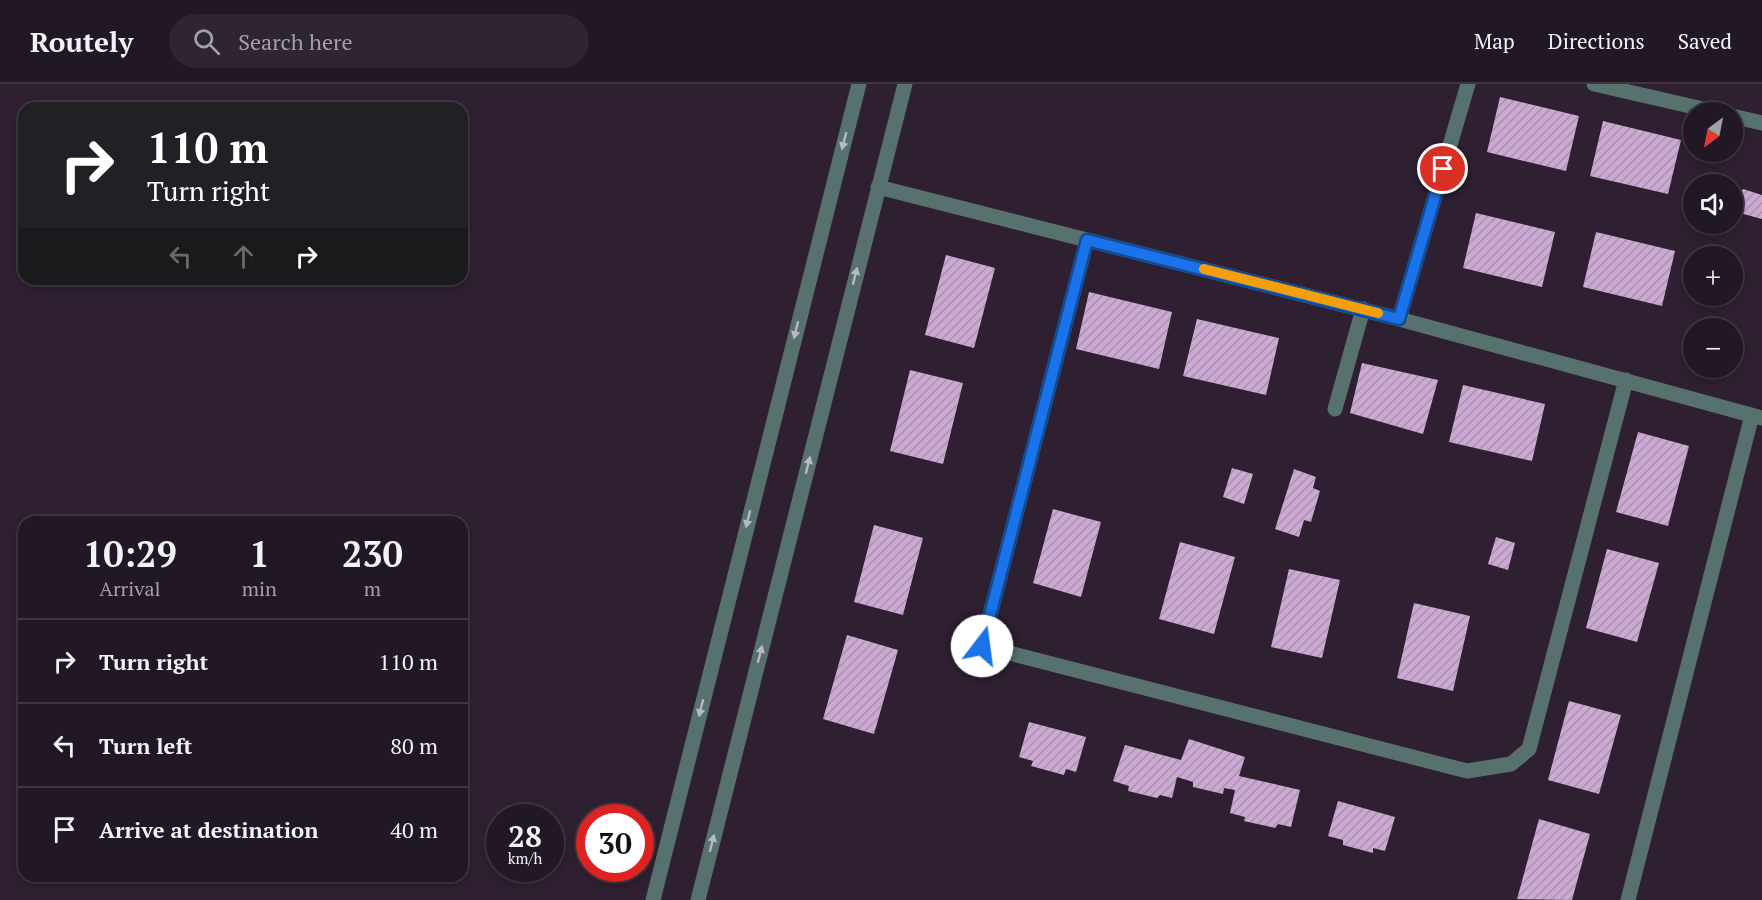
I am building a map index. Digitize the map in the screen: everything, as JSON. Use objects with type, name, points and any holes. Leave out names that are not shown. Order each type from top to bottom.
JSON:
[{"type":"street","points":[[653,900],[859,84]]},
{"type":"street","points":[[698,900],[905,84]]},
{"type":"street","points":[[1399,319],[1468,84]]},
{"type":"street","points":[[1594,84],[1647,90],[1685,102]]},
{"type":"street","points":[[1743,119],[1762,123]]},
{"type":"street","points":[[878,187],[1363,309],[1757,417],[1628,900]]},
{"type":"street","points":[[1087,240],[982,646],[1467,771],[1511,764],[1529,749],[1626,380]]},
{"type":"street","points":[[1335,409],[1363,309]]},
{"type":"building","points":[[1500,97],[1579,116],[1566,171],[1487,152]]},
{"type":"building","points":[[1603,121],[1681,140],[1668,194],[1590,176]]},
{"type":"building","points":[[1743,189],[1762,195],[1762,219],[1743,214]]},
{"type":"building","points":[[1476,213],[1555,232],[1542,287],[1463,268]]},
{"type":"building","points":[[1596,232],[1675,251],[1662,306],[1583,287]]},
{"type":"building","points":[[946,255],[995,268],[974,348],[925,335]]},
{"type":"building","points":[[1089,292],[1172,312],[1159,369],[1076,349]]},
{"type":"building","points":[[1197,319],[1279,338],[1266,395],[1183,376]]},
{"type":"building","points":[[1362,363],[1438,380],[1423,434],[1350,413]]},
{"type":"building","points":[[910,370],[963,383],[943,464],[890,451]]},
{"type":"building","points":[[1463,385],[1545,404],[1532,461],[1449,442]]},
{"type":"building","points":[[1638,432],[1689,446],[1668,526],[1616,512]]},
{"type":"building","points":[[1232,468],[1253,474],[1244,504],[1223,497]]},
{"type":"building","points":[[1294,469],[1316,477],[1313,488],[1320,491],[1311,522],[1304,520],[1299,537],[1275,529]]},
{"type":"building","points":[[1053,509],[1101,522],[1081,597],[1033,583]]},
{"type":"building","points":[[874,525],[923,538],[903,615],[854,602]]},
{"type":"building","points":[[1496,537],[1515,543],[1508,570],[1488,564]]},
{"type":"building","points":[[1180,542],[1235,557],[1214,634],[1159,619]]},
{"type":"building","points":[[1607,549],[1659,563],[1637,642],[1586,628]]},
{"type":"building","points":[[1289,569],[1340,580],[1322,658],[1271,647]]},
{"type":"building","points":[[1414,603],[1470,616],[1453,691],[1397,678]]},
{"type":"building","points":[[847,635],[898,650],[874,734],[823,719]]},
{"type":"building","points":[[1569,701],[1621,715],[1599,794],[1548,780]]},
{"type":"building","points":[[1029,722],[1086,737],[1076,772],[1066,769],[1064,775],[1031,766],[1033,761],[1019,757]]},
{"type":"building","points":[[1189,739],[1245,757],[1239,776],[1300,790],[1291,827],[1278,824],[1275,828],[1244,821],[1245,817],[1230,813],[1235,790],[1224,788],[1223,794],[1193,787],[1193,782],[1177,777],[1172,798],[1160,795],[1157,798],[1128,791],[1129,786],[1113,781],[1125,745],[1181,760]]},
{"type":"building","points":[[1338,801],[1395,817],[1385,851],[1373,848],[1373,853],[1343,845],[1343,840],[1328,836]]},
{"type":"building","points":[[1539,819],[1590,834],[1572,900],[1517,899]]},
{"type":"slow traffic","points":[[1204,269],[1378,313]]},
{"type":"route","points":[[982,646],[1087,240],[1399,319],[1443,169]]}]
